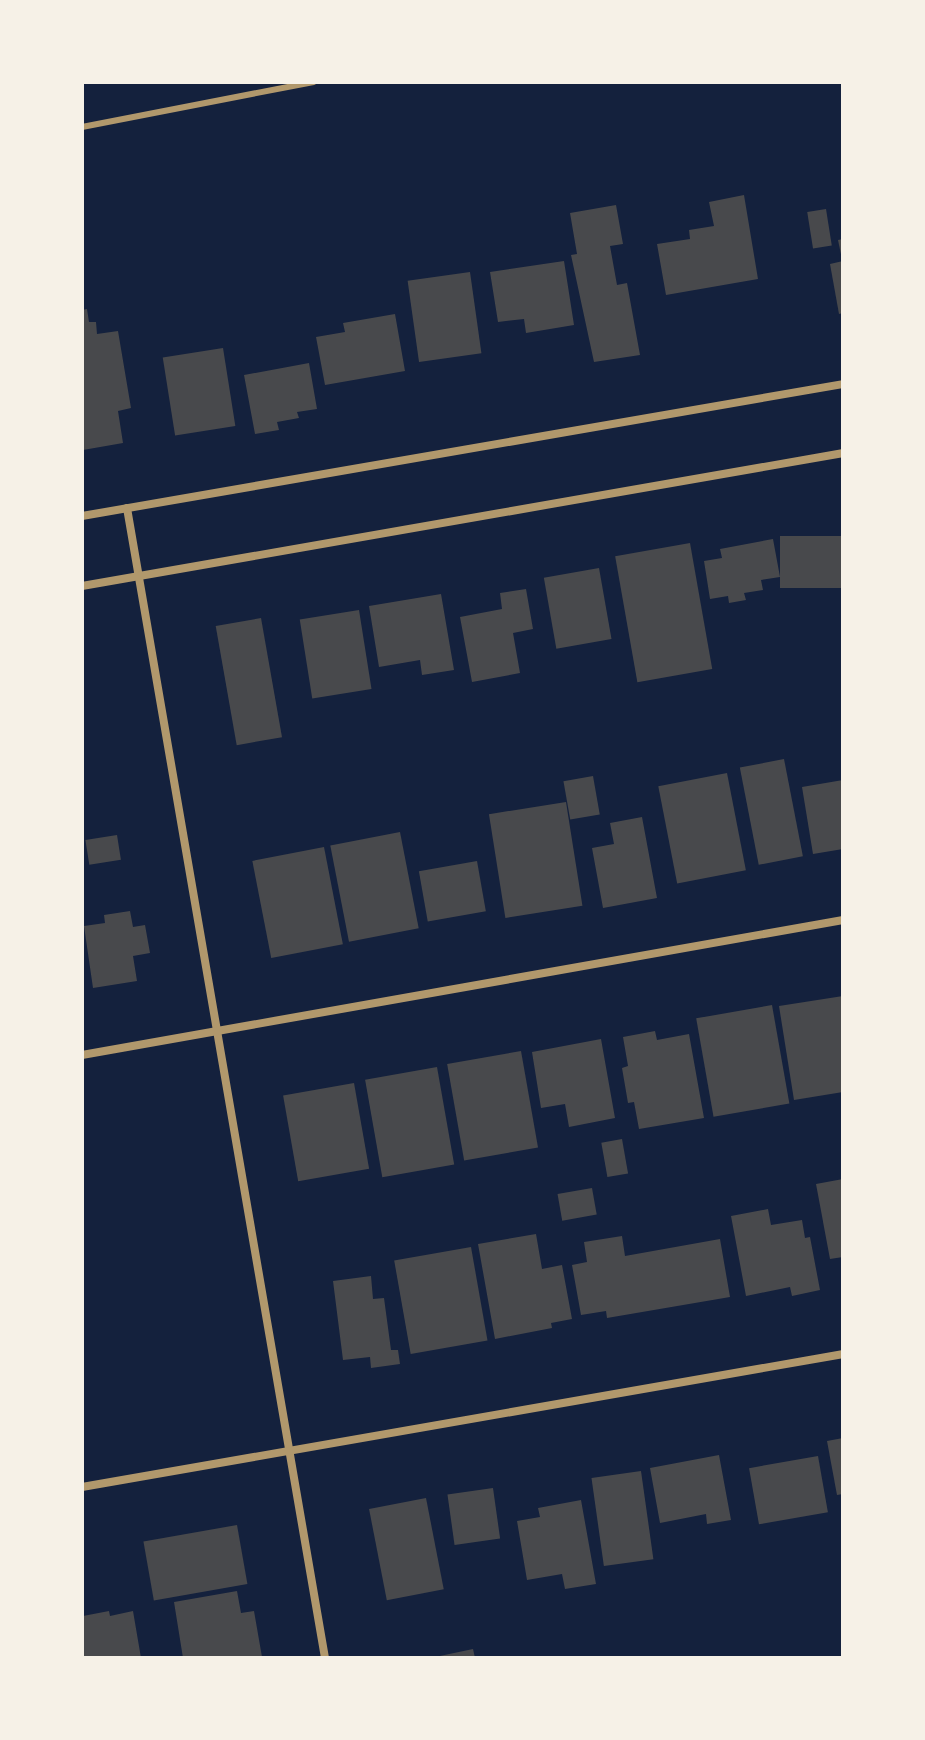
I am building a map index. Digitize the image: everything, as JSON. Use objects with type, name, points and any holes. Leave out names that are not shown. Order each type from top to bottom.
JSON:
[{"type":"street","points":[[82,516],[843,384]]},
{"type":"street","points":[[82,586],[843,453]]},
{"type":"street","points":[[127,508],[325,1658]]},
{"type":"street","points":[[82,1055],[843,920]]},
{"type":"street","points":[[82,1487],[843,1354]]},
{"type":"lane","points":[[82,127],[314,82]]},
{"type":"building","points":[[744,195],[758,279],[666,295],[657,244],[690,239],[689,230],[714,226],[709,202]]},
{"type":"building","points":[[616,205],[623,244],[610,246],[617,285],[627,283],[640,355],[594,362],[571,255],[577,254],[570,213]]},
{"type":"building","points":[[826,209],[832,246],[813,249],[807,212]]},
{"type":"building","points":[[843,239],[843,259],[842,259],[838,240]]},
{"type":"building","points":[[564,261],[574,325],[526,333],[524,319],[498,322],[490,272]]},
{"type":"building","points":[[843,261],[843,313],[839,314],[830,264]]},
{"type":"building","points":[[470,272],[481,353],[419,362],[408,281]]},
{"type":"building","points":[[87,309],[89,322],[96,322],[97,334],[118,331],[131,408],[118,411],[123,443],[83,450],[82,310]]},
{"type":"building","points":[[395,314],[405,371],[325,385],[316,337],[345,332],[343,323]]},
{"type":"building","points":[[223,348],[235,426],[175,436],[163,358]]},
{"type":"building","points":[[309,363],[317,409],[297,412],[299,418],[277,422],[279,430],[255,434],[244,375]]},
{"type":"building","points":[[780,536],[843,536],[843,588],[780,588]]},
{"type":"building","points":[[773,539],[780,577],[761,580],[763,590],[744,593],[746,600],[729,603],[728,596],[710,599],[704,561],[722,558],[720,549]]},
{"type":"building","points":[[690,543],[712,669],[637,682],[615,556]]},
{"type":"building","points":[[599,568],[612,639],[556,649],[544,578]]},
{"type":"building","points":[[526,589],[533,629],[513,633],[520,673],[472,682],[460,617],[502,609],[500,593]]},
{"type":"building","points":[[441,594],[454,670],[422,675],[420,660],[379,667],[369,606]]},
{"type":"building","points":[[359,610],[372,689],[312,698],[300,619]]},
{"type":"building","points":[[261,618],[282,737],[237,745],[216,626]]},
{"type":"building","points":[[784,759],[803,856],[759,865],[740,768]]},
{"type":"building","points":[[727,773],[746,870],[677,884],[658,786]]},
{"type":"building","points":[[593,776],[600,814],[570,820],[563,781]]},
{"type":"building","points":[[843,780],[843,849],[813,854],[802,787]]},
{"type":"building","points":[[566,802],[582,906],[505,918],[489,814]]},
{"type":"building","points":[[642,817],[657,898],[603,908],[592,848],[614,844],[610,823]]},
{"type":"building","points":[[400,832],[419,928],[349,942],[330,846]]},
{"type":"building","points":[[117,835],[121,860],[89,865],[85,840]]},
{"type":"building","points":[[324,847],[343,944],[271,958],[252,861]]},
{"type":"building","points":[[477,861],[486,911],[428,921],[419,871]]},
{"type":"building","points":[[130,911],[133,927],[145,925],[150,953],[133,956],[137,981],[93,988],[84,926],[105,923],[104,915]]},
{"type":"building","points":[[843,996],[843,1092],[794,1100],[779,1006]]},
{"type":"building","points":[[772,1005],[789,1103],[714,1117],[696,1018]]},
{"type":"building","points":[[655,1031],[657,1040],[689,1034],[704,1118],[639,1129],[634,1102],[628,1103],[622,1068],[628,1066],[623,1037]]},
{"type":"building","points":[[601,1039],[615,1118],[569,1127],[565,1104],[541,1108],[532,1052]]},
{"type":"building","points":[[521,1051],[538,1148],[464,1161],[447,1064]]},
{"type":"building","points":[[437,1067],[454,1164],[382,1177],[365,1080]]},
{"type":"building","points":[[354,1083],[369,1169],[298,1181],[283,1096]]},
{"type":"building","points":[[622,1139],[628,1173],[607,1177],[601,1143]]},
{"type":"building","points":[[843,1179],[843,1257],[830,1259],[816,1184]]},
{"type":"building","points":[[592,1188],[597,1215],[562,1221],[558,1194]]},
{"type":"building","points":[[768,1209],[771,1225],[802,1220],[805,1238],[810,1237],[820,1290],[792,1296],[790,1287],[746,1296],[731,1216]]},
{"type":"building","points":[[536,1234],[542,1269],[562,1265],[572,1319],[551,1323],[552,1328],[495,1339],[478,1244]]},
{"type":"building","points":[[622,1236],[625,1256],[720,1239],[730,1297],[607,1318],[606,1311],[581,1315],[572,1265],[587,1262],[584,1242]]},
{"type":"building","points":[[471,1247],[487,1341],[411,1354],[394,1261]]},
{"type":"building","points":[[371,1276],[373,1299],[384,1298],[391,1350],[398,1350],[400,1364],[371,1368],[370,1357],[343,1360],[333,1281]]},
{"type":"building","points":[[843,1438],[843,1494],[837,1495],[827,1441]]},
{"type":"building","points":[[719,1455],[731,1520],[707,1524],[706,1514],[660,1523],[650,1468]]},
{"type":"building","points":[[818,1456],[828,1512],[759,1524],[749,1468]]},
{"type":"building","points":[[641,1471],[653,1559],[604,1566],[591,1478]]},
{"type":"building","points":[[493,1488],[500,1539],[455,1545],[447,1494]]},
{"type":"building","points":[[426,1498],[444,1589],[387,1600],[369,1509]]},
{"type":"building","points":[[581,1500],[596,1584],[565,1589],[562,1574],[527,1580],[517,1521],[540,1517],[538,1508]]},
{"type":"building","points":[[237,1525],[247,1584],[154,1601],[143,1541]]},
{"type":"building","points":[[237,1591],[241,1613],[254,1611],[262,1657],[183,1658],[174,1602]]},
{"type":"building","points":[[109,1611],[110,1616],[133,1611],[141,1658],[82,1658],[83,1616]]},
{"type":"building","points":[[473,1649],[475,1658],[435,1658],[435,1657]]}]
